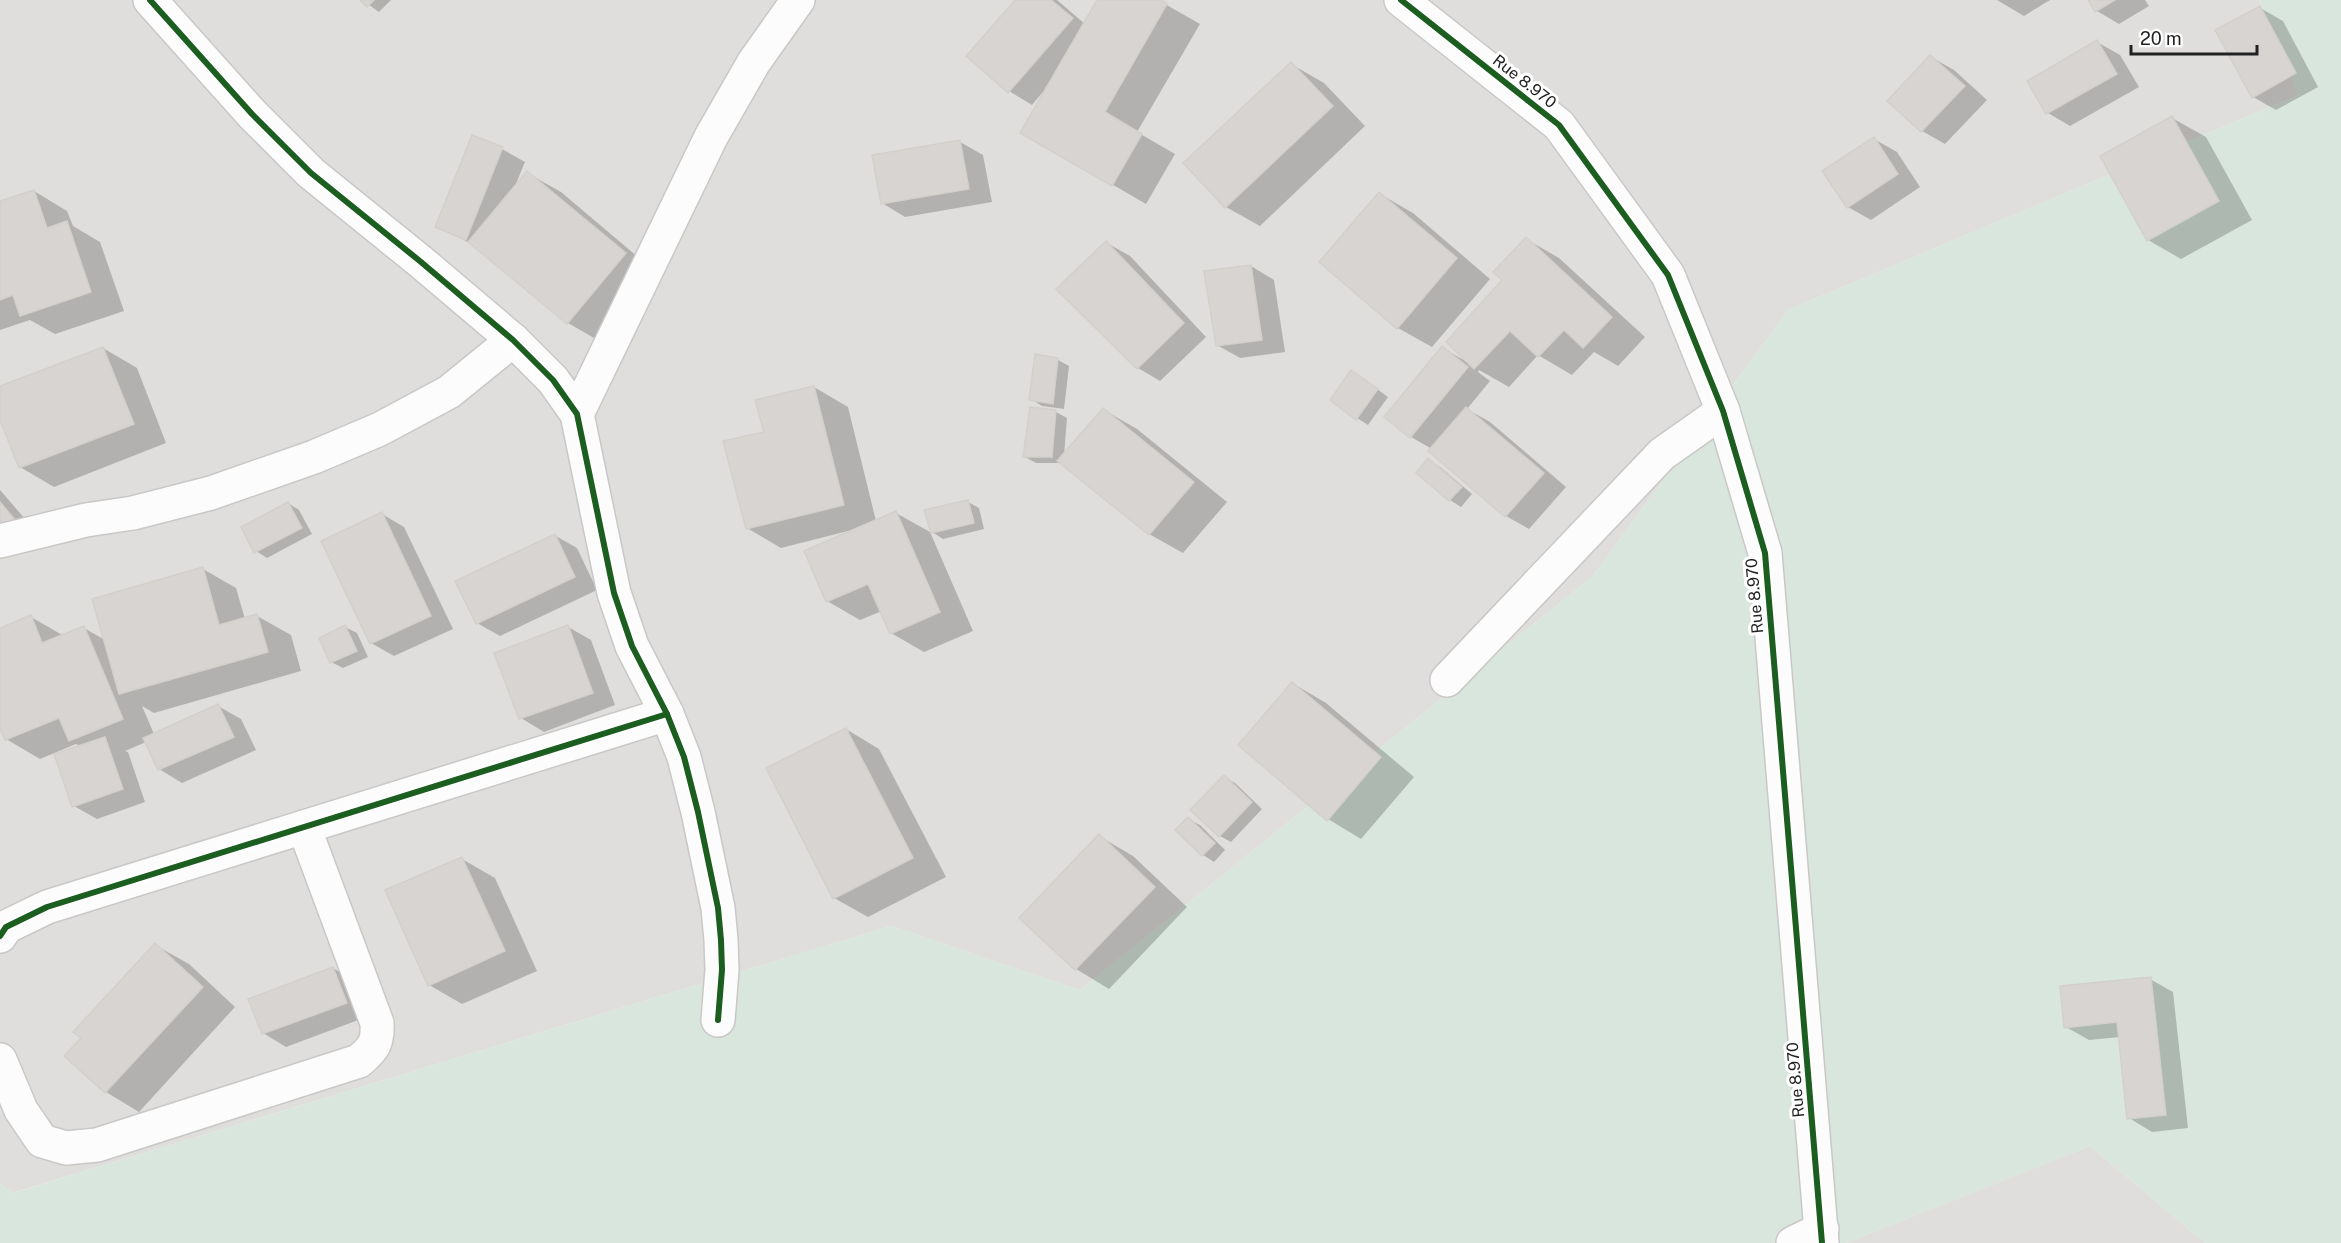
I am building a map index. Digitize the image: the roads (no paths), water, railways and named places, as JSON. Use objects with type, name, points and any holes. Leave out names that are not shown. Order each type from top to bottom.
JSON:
[{"type":"street","points":[[150,0],[252,114],[311,173],[513,340],[552,380],[577,414],[614,593],[632,646],[667,714],[684,757],[698,812],[718,908],[722,970],[718,1020]]},
{"type":"street","points":[[577,414],[711,136],[754,62],[798,0]]},
{"type":"street","name":"Rue 8.970","points":[[1401,0],[1559,125],[1668,275],[1723,411],[1765,553],[1822,1236]]},
{"type":"street","points":[[0,541],[201,496],[314,457],[380,429],[449,392],[513,340]]},
{"type":"street","points":[[1447,680],[1662,454],[1723,411]]},
{"type":"street","points":[[0,936],[6,927],[47,907],[667,714]]},
{"type":"street","points":[[0,1060],[21,1110],[42,1141],[66,1148],[97,1145],[359,1061],[371,1051],[377,1038],[376,1023],[304,827]]},
{"type":"street","points":[[1793,1243],[1822,1236]]}]
